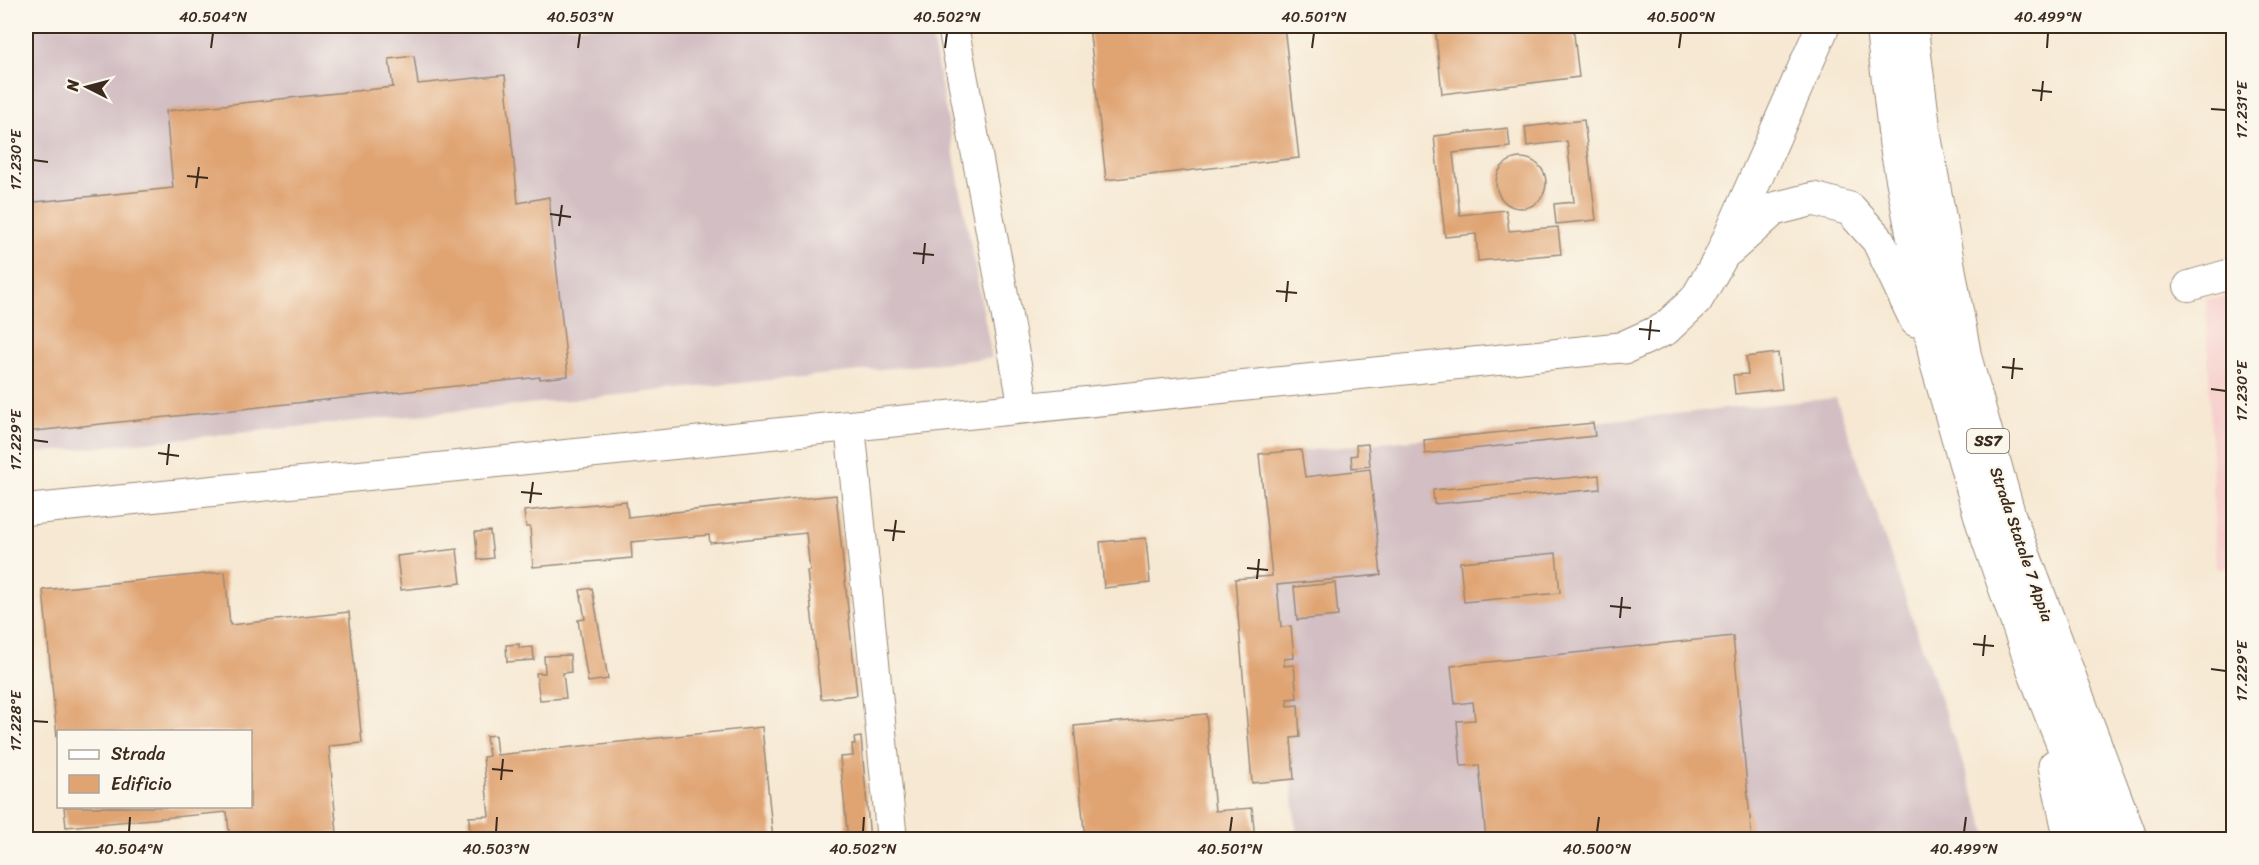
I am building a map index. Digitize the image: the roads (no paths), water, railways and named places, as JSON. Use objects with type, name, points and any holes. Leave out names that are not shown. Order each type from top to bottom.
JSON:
[{"type":"highway","points":[[1624,347],[1665,329],[1695,300],[1721,256],[1823,26]]},
{"type":"highway","name":"Strada Statale 7 Appia","points":[[1882,26],[1896,144],[1937,364],[1983,524],[2036,676],[2101,840]]},
{"type":"highway","name":"Strada Statale 7 Appia","points":[[1911,26],[1925,139],[1965,357],[2009,516],[2131,840]]},
{"type":"highway","points":[[1721,256],[1774,209],[1814,199],[1850,209],[1878,240],[1937,364]]},
{"type":"highway","points":[[2036,676],[2071,840]]},
{"type":"highway","points":[[2088,727],[2146,840]]},
{"type":"street","points":[[953,26],[1024,408]]},
{"type":"street","points":[[2189,286],[2234,273]]},
{"type":"street","points":[[26,510],[1624,347]]},
{"type":"street","points":[[850,426],[892,840]]}]
